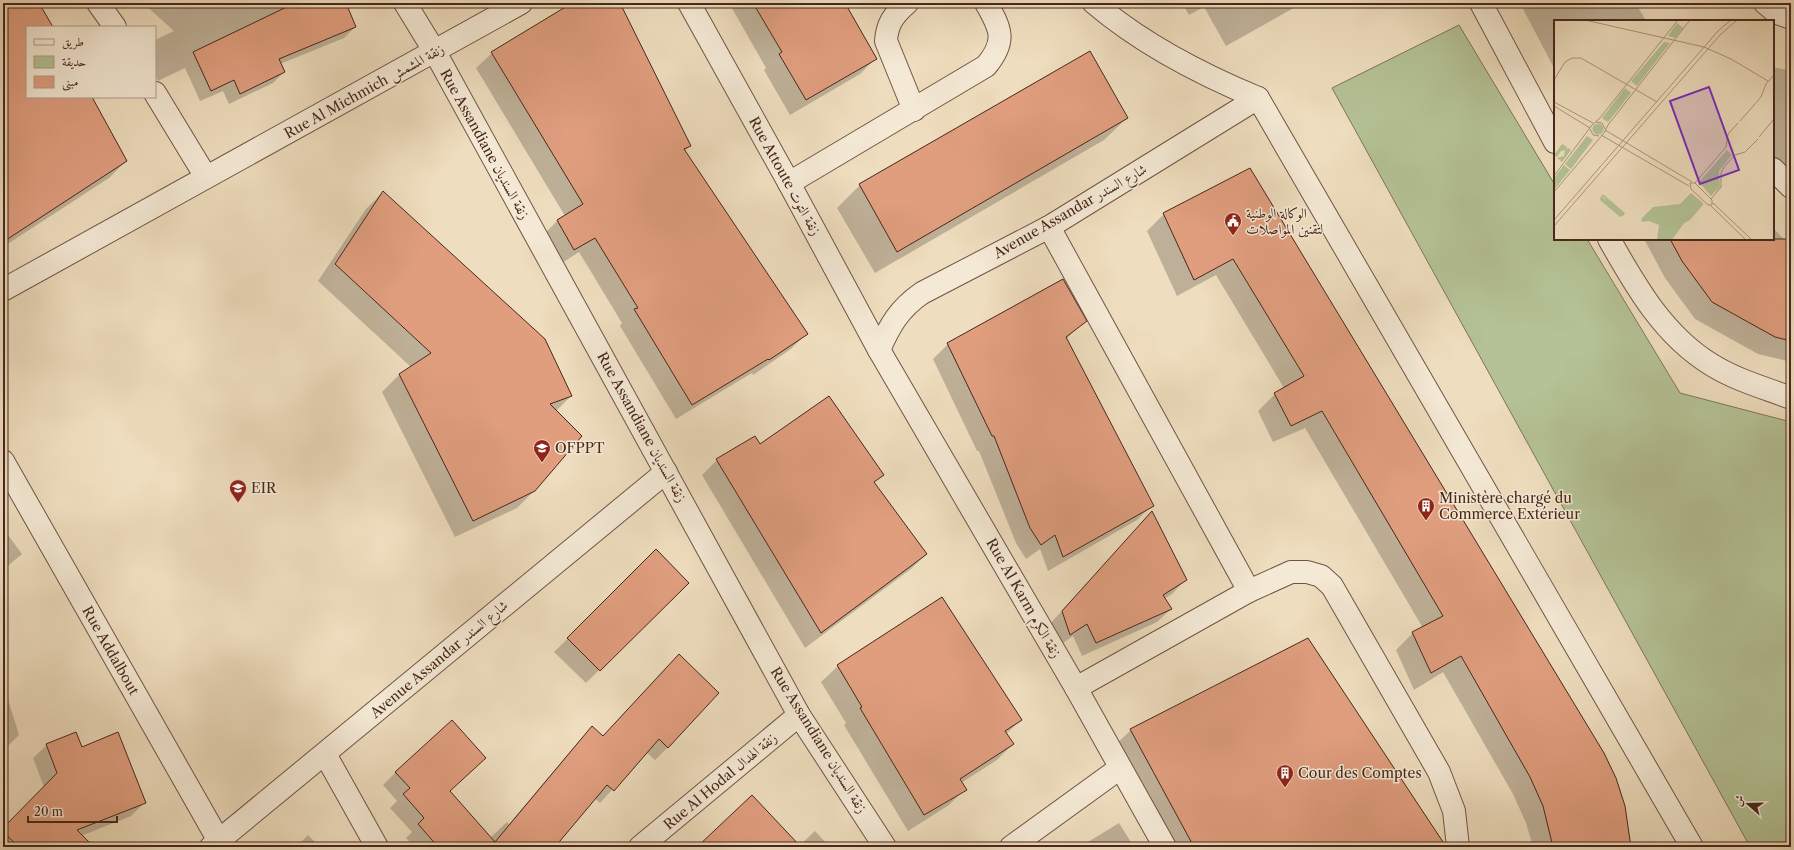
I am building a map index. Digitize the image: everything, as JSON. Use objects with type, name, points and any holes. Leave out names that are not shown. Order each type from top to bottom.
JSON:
[{"type":"street","points":[[98,3],[114,26]]},
{"type":"street","name":"Rue Assandiane زنقة السنديان","points":[[405,3],[435,52],[799,715],[885,847]]},
{"type":"street","name":"Rue Al Michmich زنقة المشمش","points":[[3,290],[521,3]]},
{"type":"street","name":"Rue Attoute زنقة التوت","points":[[689,3],[789,183],[879,350]]},
{"type":"street","points":[[907,3],[892,18],[887,29],[886,41],[914,110]]},
{"type":"street","points":[[789,183],[986,66],[994,57],[999,45],[1000,32],[997,22],[986,3]]},
{"type":"street","points":[[1094,3],[1107,14],[1169,55],[1214,80],[1258,98],[1692,847]]},
{"type":"street","points":[[1481,3],[1554,140]]},
{"type":"street","points":[[156,95],[206,177]]},
{"type":"street","name":"Avenue Assandar شارع السندر","points":[[879,350],[889,329],[908,302],[922,293],[1049,227],[1258,98]]},
{"type":"street","points":[[1774,170],[1791,187]]},
{"type":"street","points":[[1049,227],[1248,591]]},
{"type":"street","points":[[1610,240],[1655,313],[1685,346],[1713,365],[1748,382],[1791,398]]},
{"type":"street","name":"Rue Al Karm زنقة الكرم","points":[[879,350],[1076,688],[1165,847]]},
{"type":"street","name":"Rue Addalbout","points":[[3,461],[215,844]]},
{"type":"street","name":"Avenue Assandar شارع السندر","points":[[215,844],[666,472]]},
{"type":"street","points":[[1076,688],[1248,591],[1291,572],[1308,572],[1321,576],[1332,586],[1439,772],[1454,811],[1458,847]]},
{"type":"street","name":"Rue Al Hodal زنقة الهدال","points":[[640,847],[799,715]]},
{"type":"street","points":[[325,754],[377,847]]},
{"type":"street","points":[[1011,847],[1120,768]]},
{"type":"green space","points":[[1459,25],[1554,183],[1554,240],[1588,240],[1680,393],[1791,422],[1791,847],[1752,847],[1749,845],[1332,88]]},
{"type":"building","points":[[3,3],[39,3],[52,26],[26,26],[26,98],[93,98],[127,161],[3,242]]},
{"type":"building","points":[[295,3],[346,3],[356,27],[279,59],[285,72],[240,94],[234,80],[211,91],[193,52]]},
{"type":"building","points":[[572,3],[620,3],[691,146],[684,149],[808,334],[769,360],[768,359],[692,405],[634,309],[638,308],[595,238],[574,250],[557,220],[583,204],[491,52]]},
{"type":"building","points":[[753,3],[845,3],[877,59],[806,100],[779,54],[782,52]]},
{"type":"building","points":[[1090,51],[1128,118],[897,252],[859,184]]},
{"type":"building","name":"Ministère chargé du Commerce Extérieur","points":[[1250,168],[1604,753],[1616,778],[1625,806],[1631,847],[1553,847],[1543,806],[1530,777],[1461,656],[1431,673],[1412,632],[1443,616],[1322,411],[1291,426],[1274,393],[1304,376],[1233,259],[1194,280],[1163,213]]},
{"type":"building","points":[[383,191],[545,339],[572,396],[550,404],[582,436],[535,491],[473,521],[399,374],[431,353],[335,264]]},
{"type":"building","points":[[1791,239],[1791,341],[1775,337],[1712,302],[1682,261],[1671,240]]},
{"type":"building","points":[[1063,279],[1087,321],[1066,337],[1154,506],[1063,557],[1055,535],[1041,545],[1030,528],[994,436],[992,436],[947,343]]},
{"type":"building","points":[[829,396],[884,475],[874,482],[927,554],[821,633],[716,459],[755,436],[760,444]]},
{"type":"building","points":[[1152,511],[1187,580],[1163,595],[1172,609],[1096,643],[1087,624],[1070,635],[1062,611]]},
{"type":"building","points":[[656,549],[689,583],[600,671],[567,638]]},
{"type":"building","points":[[942,597],[1022,720],[1005,731],[1014,744],[960,779],[967,790],[924,815],[860,708],[862,707],[837,665]]},
{"type":"building","name":"Cour des Comptes","points":[[1308,638],[1445,847],[1194,847],[1130,729]]},
{"type":"building","points":[[679,654],[719,693],[668,748],[659,739],[614,791],[607,785],[555,847],[438,847],[418,824],[424,818],[403,794],[410,788],[395,772],[452,720],[486,758],[450,791],[495,842],[592,726],[603,736]]},
{"type":"building","points":[[76,732],[82,747],[118,732],[146,803],[77,830],[94,847],[19,847],[3,832],[3,828],[57,773],[46,744]]},
{"type":"building","points":[[752,795],[801,847],[697,847]]},
{"type":"place","name":"الوكالة الوطنية لتقنين المواصلات","points":[[1233,236]]},
{"type":"place","name":"OFPPT","points":[[542,463]]},
{"type":"place","name":"EIR","points":[[238,503]]},
{"type":"place","name":"Ministère chargé du Commerce Extérieur","points":[[1426,521]]},
{"type":"place","name":"Cour des Comptes","points":[[1285,788]]}]
